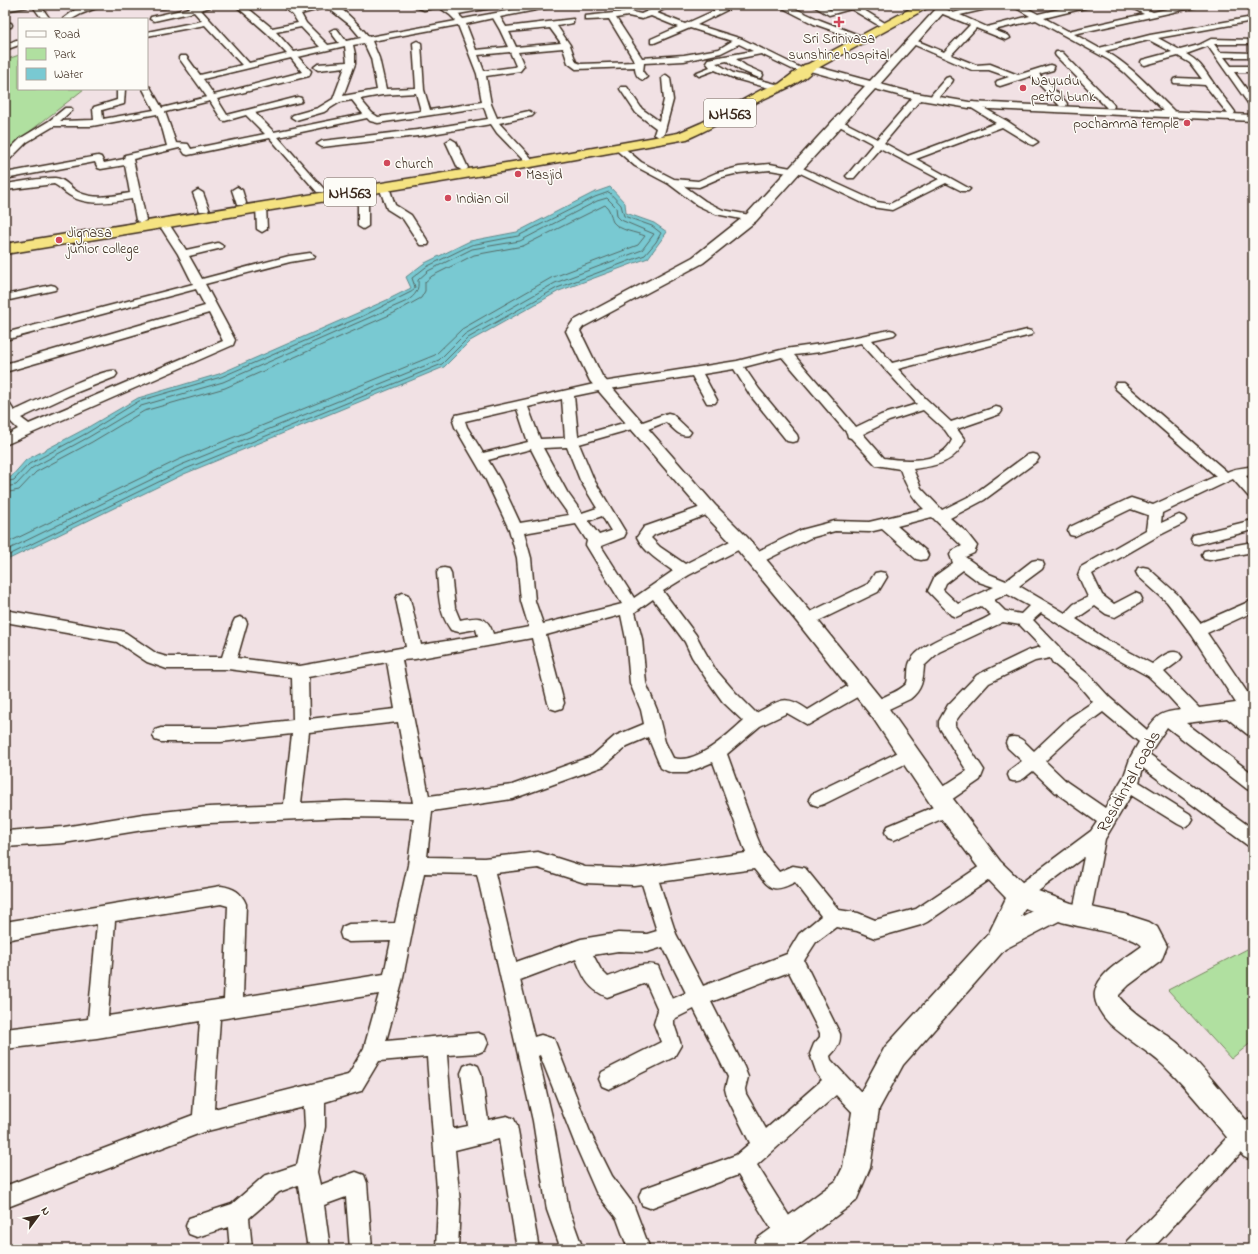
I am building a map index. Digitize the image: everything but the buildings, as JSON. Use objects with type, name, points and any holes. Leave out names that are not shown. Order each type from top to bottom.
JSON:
[{"type":"highway","name":"NH563","points":[[807,66],[925,5]]},
{"type":"highway","name":"NH563","points":[[5,242],[59,237],[163,223],[384,187],[529,161],[619,148],[682,136],[714,122],[772,87],[775,90],[788,83],[807,66],[856,36],[912,6]]},
{"type":"highway","name":"NH563","points":[[5,249],[141,220],[204,209],[239,197],[320,190],[463,168],[529,161],[660,131],[694,130]]},
{"type":"street","points":[[5,9],[27,5]]},
{"type":"street","points":[[36,5],[45,18]]},
{"type":"street","points":[[74,14],[100,5]]},
{"type":"street","points":[[156,5],[168,5]]},
{"type":"street","points":[[154,19],[194,7],[212,5]]},
{"type":"street","points":[[52,123],[68,125],[99,122],[212,98],[306,74],[307,72],[270,31],[239,5]]},
{"type":"street","points":[[285,5],[296,13],[303,24],[326,48]]},
{"type":"street","points":[[296,13],[325,5]]},
{"type":"street","points":[[330,5],[349,20],[367,40],[372,48],[382,92]]},
{"type":"street","points":[[415,5],[421,8],[440,5],[453,13],[462,22],[472,53],[481,74],[487,104],[494,122],[500,131],[529,161]]},
{"type":"street","points":[[453,13],[497,5]]},
{"type":"street","points":[[628,5],[628,14]]},
{"type":"street","points":[[588,18],[628,14],[640,17],[668,5]]},
{"type":"street","points":[[654,41],[733,5]]},
{"type":"street","points":[[781,5],[817,22],[856,36]]},
{"type":"street","points":[[816,5],[829,13],[853,5],[882,23]]},
{"type":"street","points":[[953,14],[992,5]]},
{"type":"street","points":[[1015,5],[1099,50],[1127,70],[1170,111]]},
{"type":"street","points":[[987,29],[1086,5]]},
{"type":"street","points":[[1130,5],[1151,14]]},
{"type":"street","points":[[1068,33],[1196,5]]},
{"type":"street","points":[[198,78],[326,48],[495,16],[537,6],[559,11],[577,28]]},
{"type":"street","points":[[194,7],[247,66]]},
{"type":"street","points":[[1006,38],[941,7],[912,42],[837,122],[751,218],[698,260],[578,324],[573,331],[595,378],[709,509],[741,542],[807,620],[876,708],[943,803],[992,868],[1019,895],[1059,910],[1124,925],[1140,930],[1149,935],[1155,946],[1153,954],[1112,984],[1107,992],[1107,1001],[1122,1018],[1180,1063],[1249,1137],[1136,1249]]},
{"type":"street","points":[[552,25],[559,11]]},
{"type":"street","points":[[651,13],[687,26],[739,41],[760,52],[807,66],[873,83],[935,96],[991,102],[1110,106],[1253,118]]},
{"type":"street","points":[[481,74],[518,68],[520,66],[504,30],[495,16]]},
{"type":"street","points":[[612,16],[640,62],[639,72],[643,77]]},
{"type":"street","points":[[1099,50],[1150,37],[1253,19]]},
{"type":"street","points":[[148,34],[207,22]]},
{"type":"street","points":[[270,31],[303,24]]},
{"type":"street","points":[[946,55],[976,24]]},
{"type":"street","points":[[552,25],[566,45],[572,63],[580,67],[684,58],[721,51],[739,41]]},
{"type":"street","points":[[504,30],[552,25]]},
{"type":"street","points":[[334,31],[346,44],[349,67],[337,100]]},
{"type":"street","points":[[1150,37],[1199,67],[1208,82],[1231,112]]},
{"type":"street","points":[[1145,62],[1202,47],[1211,41],[1253,42]]},
{"type":"street","points":[[6,46],[18,42]]},
{"type":"street","points":[[912,42],[975,68],[990,67],[1016,77]]},
{"type":"street","points":[[417,43],[420,90],[426,112]]},
{"type":"street","points":[[1210,43],[1253,104]]},
{"type":"street","points":[[472,53],[566,45]]},
{"type":"street","points":[[721,51],[732,57],[743,68],[772,87]]},
{"type":"street","points":[[760,52],[710,62],[714,68],[772,87]]},
{"type":"street","points":[[1060,54],[1110,106]]},
{"type":"street","points":[[1218,54],[1253,55]]},
{"type":"street","points":[[184,58],[225,118],[298,100]]},
{"type":"street","points":[[318,67],[349,67]]},
{"type":"street","points":[[334,72],[349,67]]},
{"type":"street","points":[[699,73],[714,68]]},
{"type":"street","points":[[1000,83],[1050,68]]},
{"type":"street","points":[[1229,69],[1253,69]]},
{"type":"street","points":[[1033,73],[1063,104]]},
{"type":"street","points":[[624,90],[639,110],[660,131],[669,104],[669,88],[666,78]]},
{"type":"street","points":[[935,96],[949,80]]},
{"type":"street","points":[[1177,81],[1208,82]]},
{"type":"street","points":[[873,83],[918,97],[973,105],[1231,112],[1253,114]]},
{"type":"street","points":[[99,122],[98,110],[121,102],[121,90]]},
{"type":"street","points":[[148,90],[160,110],[169,130],[172,148]]},
{"type":"street","points":[[296,117],[321,110],[337,100],[382,92],[420,90]]},
{"type":"street","points":[[354,97],[373,120],[487,104]]},
{"type":"street","points":[[851,176],[918,97]]},
{"type":"street","points":[[973,105],[1033,142]]},
{"type":"street","points":[[5,159],[24,140],[52,123],[68,110]]},
{"type":"street","points":[[321,110],[333,123]]},
{"type":"street","points":[[249,113],[272,135],[320,190]]},
{"type":"street","points":[[322,144],[398,136],[494,122],[529,114]]},
{"type":"street","points":[[141,220],[128,156],[172,148],[178,145],[185,146],[188,152],[369,115]]},
{"type":"street","points":[[837,122],[965,189]]},
{"type":"street","points":[[908,159],[1004,123]]},
{"type":"street","points":[[452,142],[463,168]]},
{"type":"street","points":[[619,148],[638,164],[672,182],[702,203],[720,212],[751,218]]},
{"type":"street","points":[[5,176],[98,159],[101,166],[128,161]]},
{"type":"street","points":[[672,182],[699,184],[719,175],[739,170],[770,167],[795,170],[875,205],[892,207],[946,179]]},
{"type":"street","points":[[5,187],[55,181],[62,184],[75,195],[92,200],[105,200],[135,195]]},
{"type":"street","points":[[384,187],[391,207],[407,217],[424,243]]},
{"type":"street","points":[[363,190],[363,226]]},
{"type":"street","points":[[198,193],[204,209]]},
{"type":"street","points":[[261,206],[262,229]]},
{"type":"street","points":[[5,441],[27,430],[229,343],[229,340],[183,254],[163,223]]},
{"type":"street","points":[[183,254],[218,246]]},
{"type":"street","points":[[5,337],[198,283],[310,256]]},
{"type":"street","points":[[5,298],[51,288]]},
{"type":"street","points":[[5,368],[212,308]]},
{"type":"street","points":[[890,367],[1027,332]]},
{"type":"street","points":[[556,703],[538,631],[528,601],[524,558],[516,529],[494,480],[461,427],[459,421],[460,418],[603,386],[736,365],[785,353],[821,348],[890,333]]},
{"type":"street","points":[[785,353],[853,434],[881,462],[905,465],[924,463],[945,456],[957,446],[959,440],[949,427],[926,405],[864,339]]},
{"type":"street","points":[[736,365],[754,392],[792,438]]},
{"type":"street","points":[[695,371],[711,400]]},
{"type":"street","points":[[27,430],[9,412],[111,374]]},
{"type":"street","points":[[1120,386],[1252,491]]},
{"type":"street","points":[[568,394],[572,442],[587,480],[619,533],[596,542],[593,545],[630,608],[638,683],[650,710],[657,742],[667,763],[673,766],[687,766],[718,752],[754,721],[787,705],[791,706],[808,718],[860,687]]},
{"type":"street","points":[[521,404],[535,444],[561,494],[596,542]]},
{"type":"street","points":[[853,434],[885,418],[926,405]]},
{"type":"street","points":[[949,427],[996,411]]},
{"type":"street","points":[[479,458],[535,444],[572,442],[668,417],[685,432]]},
{"type":"street","points":[[755,559],[806,534],[835,526],[869,527],[937,514],[979,497],[1032,458]]},
{"type":"street","points":[[905,465],[908,479],[916,491],[970,546],[969,549],[957,555],[958,559],[984,578],[1008,587],[1067,621],[1102,644],[1153,672],[1167,684],[1196,715]]},
{"type":"street","points":[[1074,531],[1131,503],[1148,510],[1155,510],[1230,475],[1253,470]]},
{"type":"street","points":[[684,571],[645,541],[644,537],[649,531],[709,509]]},
{"type":"street","points":[[516,529],[578,519],[605,510]]},
{"type":"street","points":[[1153,532],[1155,510]]},
{"type":"street","points":[[1135,599],[1115,611],[1111,610],[1096,599],[1084,575],[1086,571],[1153,532],[1179,520]]},
{"type":"street","points":[[885,524],[921,555]]},
{"type":"street","points":[[1198,539],[1253,525]]},
{"type":"street","points":[[5,616],[122,637],[152,658],[167,663],[228,663],[300,672],[393,655],[415,653],[487,641],[538,631],[630,608],[654,590],[684,571],[741,542]]},
{"type":"street","points":[[1209,555],[1253,547]]},
{"type":"street","points":[[963,563],[940,580],[935,591],[956,611],[1008,587],[1037,565]]},
{"type":"street","points":[[1143,572],[1169,594],[1251,708]]},
{"type":"street","points":[[444,573],[446,602],[452,621],[456,626],[478,623],[481,624],[487,641]]},
{"type":"street","points":[[807,620],[873,588],[880,577]]},
{"type":"street","points":[[654,590],[691,639],[697,653],[710,673],[729,697],[754,721]]},
{"type":"street","points":[[982,598],[1001,616],[1024,620],[1054,651],[1058,659],[1082,678],[1104,702],[1149,740]]},
{"type":"street","points":[[403,599],[415,653]]},
{"type":"street","points":[[1067,621],[1070,616],[1081,606],[1096,599]]},
{"type":"street","points":[[1024,620],[1039,606]]},
{"type":"street","points":[[1197,631],[1253,606]]},
{"type":"street","points":[[876,708],[906,694],[912,688],[915,683],[917,663],[934,648],[990,623],[1001,616]]},
{"type":"street","points":[[228,663],[240,623]]},
{"type":"street","points":[[894,832],[943,803],[974,775],[976,770],[947,727],[947,721],[954,710],[983,679],[1032,655],[1054,651]]},
{"type":"street","points":[[5,1197],[203,1122],[354,1084],[373,1052],[392,982],[417,865],[422,808],[393,655]]},
{"type":"street","points":[[1153,672],[1174,657]]},
{"type":"street","points":[[292,812],[301,727],[300,672]]},
{"type":"street","points":[[1016,775],[1046,751],[1075,723],[1104,702]]},
{"type":"street","name":"Residintal roads","points":[[1019,895],[1097,837],[1132,778],[1139,756],[1160,723],[1168,718],[1251,708]]},
{"type":"street","points":[[1230,711],[1253,729]]},
{"type":"street","points":[[161,735],[221,734],[301,727],[404,715]]},
{"type":"street","points":[[1168,718],[1253,784]]},
{"type":"street","points":[[6,839],[64,835],[143,822],[209,815],[346,809],[422,808],[512,792],[598,761],[621,740],[653,727]]},
{"type":"street","points":[[1014,743],[1034,760],[1061,787],[1107,819]]},
{"type":"street","points":[[718,752],[748,837],[758,860],[774,880],[780,882],[793,874],[799,874],[834,918],[858,922],[875,929],[921,916],[992,868]]},
{"type":"street","points":[[818,798],[909,754]]},
{"type":"street","points":[[1139,756],[1253,839]]},
{"type":"street","points":[[1128,784],[1184,819]]},
{"type":"street","points":[[1081,916],[1097,837]]},
{"type":"street","points":[[417,865],[484,866],[538,860],[585,875],[634,877],[758,860]]},
{"type":"street","points":[[484,866],[543,1121],[558,1210],[572,1249]]},
{"type":"street","points":[[648,875],[668,937],[737,1074],[738,1077],[735,1089],[737,1097],[763,1146]]},
{"type":"street","points":[[5,931],[221,895],[230,896],[234,898],[237,904],[233,1008]]},
{"type":"street","points":[[767,1249],[846,1191],[856,1168],[866,1106],[894,1056],[998,941],[1019,895]]},
{"type":"street","points":[[998,941],[1059,910]]},
{"type":"street","points":[[96,1028],[108,913]]},
{"type":"street","points":[[609,1079],[667,1050],[671,1045],[671,1039],[663,1022],[663,1018],[668,1011],[698,997],[794,961],[802,944],[812,933],[834,918]]},
{"type":"street","points":[[349,933],[403,932]]},
{"type":"street","points":[[510,974],[581,948],[618,942],[647,943],[668,937]]},
{"type":"street","points":[[581,948],[597,981],[605,987],[639,975],[651,973],[668,1011]]},
{"type":"street","points":[[794,961],[817,1005],[830,1035],[830,1041],[820,1052],[819,1058],[824,1067],[866,1112]]},
{"type":"street","points":[[5,1039],[96,1028],[210,1010],[233,1008],[392,982]]},
{"type":"street","points":[[203,1122],[210,1010]]},
{"type":"street","points":[[373,1052],[478,1043]]},
{"type":"street","points":[[527,1049],[541,1045],[547,1046],[582,1137],[604,1184],[625,1212],[639,1249]]},
{"type":"street","points":[[436,1046],[449,1204],[447,1249]]},
{"type":"street","points":[[471,1073],[479,1133]]},
{"type":"street","points":[[650,1198],[743,1163],[837,1081]]},
{"type":"street","points":[[314,1094],[315,1127],[306,1172],[312,1198],[319,1249]]},
{"type":"street","points":[[444,1142],[507,1126],[528,1249]]},
{"type":"street","points":[[743,1163],[788,1235]]},
{"type":"street","points":[[197,1226],[238,1213],[272,1184],[306,1172]]},
{"type":"street","points":[[312,1198],[356,1183],[361,1249]]},
{"type":"street","points":[[238,1213],[241,1249]]},
{"type":"green space","points":[[18,55],[18,90],[83,90],[5,151],[5,60]]},
{"type":"green space","points":[[1253,946],[1253,1041],[1231,1059],[1168,990]]},
{"type":"water","points":[[610,187],[625,203],[626,213],[654,223],[667,232],[648,258],[559,291],[470,341],[444,367],[184,474],[5,561],[5,479],[11,477],[26,460],[85,429],[138,398],[219,374],[387,300],[411,288],[406,277],[423,264],[470,241],[517,232],[593,193]]},
{"type":"place","name":"Sri Srinivasa sunshine hospital","points":[[839,22]]},
{"type":"place","name":"Nayudu petrol bunk","points":[[1023,88]]},
{"type":"place","name":"pochamma temple","points":[[1187,123]]},
{"type":"place","name":"church","points":[[387,163]]},
{"type":"place","name":"Masjid","points":[[518,174]]},
{"type":"place","name":"Indian Oil","points":[[448,198]]},
{"type":"place","name":"Jignasa junior college","points":[[59,240]]}]
